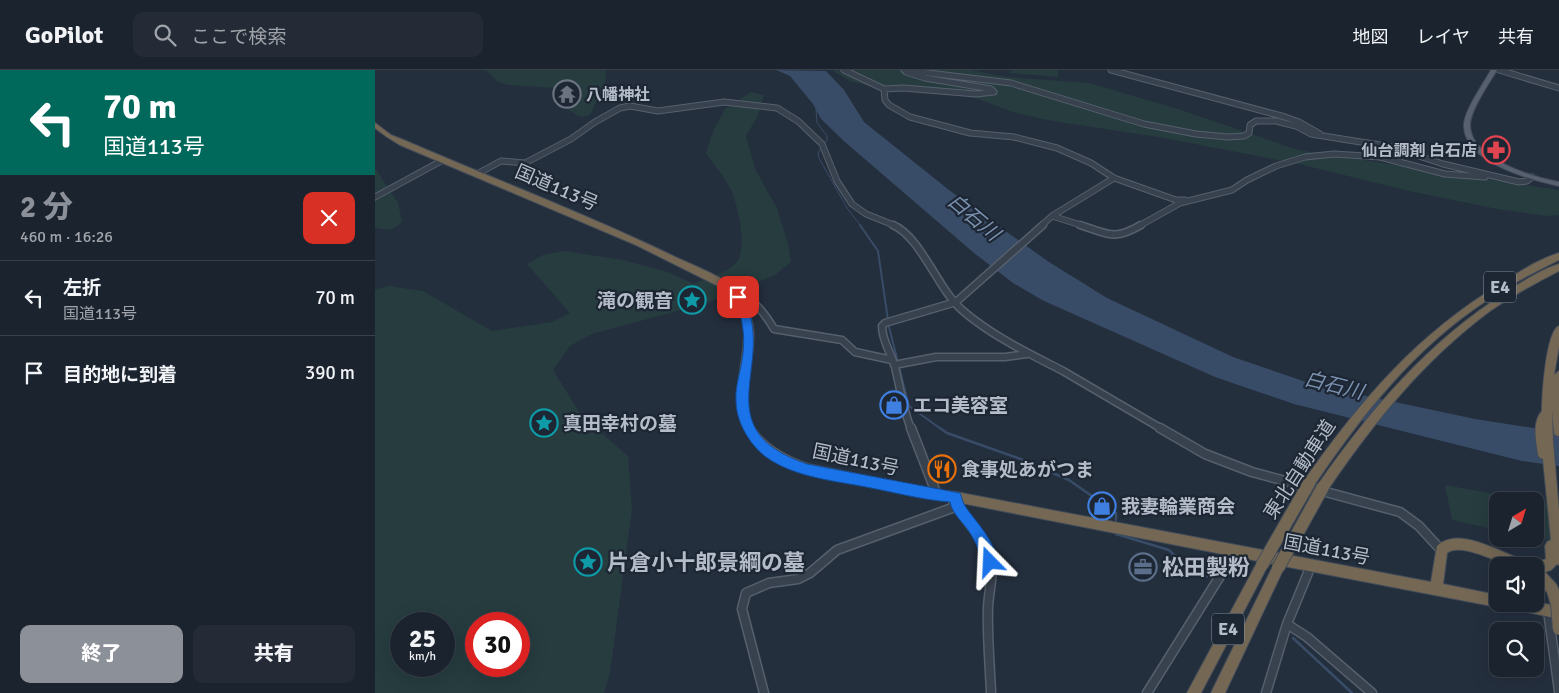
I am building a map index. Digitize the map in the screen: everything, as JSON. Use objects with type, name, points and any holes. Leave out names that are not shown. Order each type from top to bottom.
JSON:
[{"type":"highway","name":"国道113号","points":[[375,125],[389,136],[671,257],[730,288],[738,297],[748,321],[748,358],[741,403],[744,416],[750,430],[759,442],[770,453],[787,462],[807,469],[937,495],[956,497],[1489,599]]},
{"type":"highway","name":"東北自動車道","points":[[1193,693],[1309,483],[1356,416],[1407,360],[1445,325],[1504,284],[1559,256]]},
{"type":"highway","name":"東北自動車道","points":[[1217,693],[1278,568],[1323,487],[1371,419],[1419,366],[1459,329],[1500,300],[1559,267]]},
{"type":"highway","points":[[1544,566],[1551,562],[1556,550],[1540,428],[1547,401],[1549,365],[1559,329]]},
{"type":"highway","points":[[1559,375],[1557,401],[1559,432]]},
{"type":"highway","points":[[1436,589],[1441,550],[1446,545],[1455,544],[1501,557]]},
{"type":"highway","points":[[1544,580],[1552,588],[1559,629]]},
{"type":"main road","points":[[1494,70],[1470,115],[1467,133],[1475,145],[1491,159],[1509,169],[1559,184]]},
{"type":"street","points":[[844,70],[884,89],[903,88],[975,94],[994,92],[991,89],[919,77],[904,70]]},
{"type":"street","points":[[904,70],[1011,83],[1144,124],[1196,134],[1228,137],[1244,136],[1249,133],[1250,126],[1253,123],[1266,120],[1285,123],[1311,134],[1392,147],[1443,164],[1519,182],[1527,181],[1532,177]]},
{"type":"street","points":[[1111,70],[1285,117],[1325,136]]},
{"type":"street","points":[[1499,70],[1512,72],[1559,88]]},
{"type":"street","points":[[884,89],[885,100],[889,105],[910,117],[970,133],[999,134],[1024,138],[1057,148],[1091,163],[1114,178],[1176,200],[1187,200],[1232,190],[1261,173],[1296,159],[1334,154],[1380,157],[1450,175],[1497,177]]},
{"type":"street","points":[[477,174],[501,160],[519,164],[525,162],[571,139],[616,109],[626,106],[671,110],[723,102],[777,108],[798,121],[823,146],[837,181],[852,204],[867,214],[896,226],[907,233],[947,293],[962,310],[988,329],[1027,354],[1064,372],[1205,454],[1252,472],[1401,512],[1419,526],[1441,550]]},
{"type":"street","points":[[375,197],[443,160]]},
{"type":"street","points":[[937,495],[906,416],[897,363],[882,336],[882,326],[885,323],[956,302],[1052,216],[1114,178]]},
{"type":"street","points":[[1052,216],[1115,236],[1127,233],[1187,200]]},
{"type":"street","points":[[730,288],[737,289],[749,297],[774,329],[842,340],[855,352],[897,363],[937,357],[1027,354]]},
{"type":"street","points":[[764,693],[742,610],[746,593],[769,583],[797,579],[810,573],[837,550],[952,508],[956,497]]},
{"type":"street","points":[[956,497],[957,505],[987,549],[993,576],[988,606],[991,693]]},
{"type":"street","points":[[1147,693],[1222,573],[1231,550]]},
{"type":"street","points":[[1266,693],[1287,624],[1308,574],[1308,564]]},
{"type":"street","points":[[1555,609],[1559,692]]},
{"type":"street","points":[[1287,624],[1307,637],[1372,693]]},
{"type":"green space","points":[[486,70],[606,70],[605,83],[590,115],[582,117],[573,113],[565,106],[555,88],[507,85],[497,81]]},
{"type":"green space","points":[[832,70],[971,70],[1006,77],[1089,83],[1178,109],[1298,150],[1559,190],[1559,215],[1547,216],[1497,209],[1409,191],[1299,164],[1164,138],[1047,120],[1013,112],[970,96],[873,87],[850,81]]},
{"type":"green space","points":[[1012,70],[1058,70],[1058,77],[1009,73]]},
{"type":"green space","points":[[751,92],[764,95],[757,117],[746,136],[755,169],[777,208],[788,244],[791,262],[775,275],[707,303],[592,334],[570,346],[553,370],[581,415],[628,456],[632,509],[610,673],[604,693],[375,693],[375,290],[389,286],[423,291],[492,331],[552,322],[570,313],[527,264],[543,255],[564,251],[623,260],[668,272],[694,284],[722,272],[732,267],[740,257],[742,239],[737,208],[732,192],[706,153],[714,129],[725,109]]},
{"type":"green space","points":[[375,168],[398,203],[402,221],[397,227],[375,228]]},
{"type":"green space","points":[[1445,485],[1489,493],[1489,528],[1452,520]]},
{"type":"green space","points":[[1559,502],[1559,542],[1544,539],[1544,503]]},
{"type":"water","name":"白石川","points":[[776,70],[826,71],[844,90],[864,122],[949,190],[1011,235],[1049,262],[1107,298],[1233,357],[1315,385],[1475,419],[1559,432],[1559,466],[1522,461],[1294,404],[1215,377],[1044,301],[1013,283],[974,253],[845,142],[821,119],[813,104],[790,76]]},
{"type":"waterway","points":[[816,109],[817,123],[827,136],[827,140],[818,153],[819,158],[847,208],[861,226]]},
{"type":"waterway","points":[[860,225],[878,251],[889,327],[909,406],[941,429]]},
{"type":"waterway","points":[[940,428],[947,433],[1018,458],[1069,480],[1116,513],[1116,520]]},
{"type":"waterway","points":[[1116,534],[1169,550],[1179,560],[1210,578]]},
{"type":"waterway","points":[[1293,638],[1352,693]]},
{"type":"place","name":"八幡神社","points":[[567,94]]},
{"type":"place","name":"仙台調剤 白石店","points":[[1496,150]]},
{"type":"place","name":"滝の観音","points":[[692,300]]},
{"type":"place","name":"エコ美容室","points":[[894,405]]},
{"type":"place","name":"真田幸村の墓","points":[[544,423]]},
{"type":"place","name":"食事処あがつま","points":[[942,469]]},
{"type":"place","name":"我妻輪業商会","points":[[1102,506]]},
{"type":"place","name":"片倉小十郎景綱の墓","points":[[588,562]]},
{"type":"place","name":"松田製粉","points":[[1143,567]]},
{"type":"route","points":[[738,297],[745,311],[749,332],[748,358],[741,403],[750,430],[759,442],[770,453],[787,462],[807,469],[937,495],[956,497],[957,505],[987,549],[990,562]]}]
